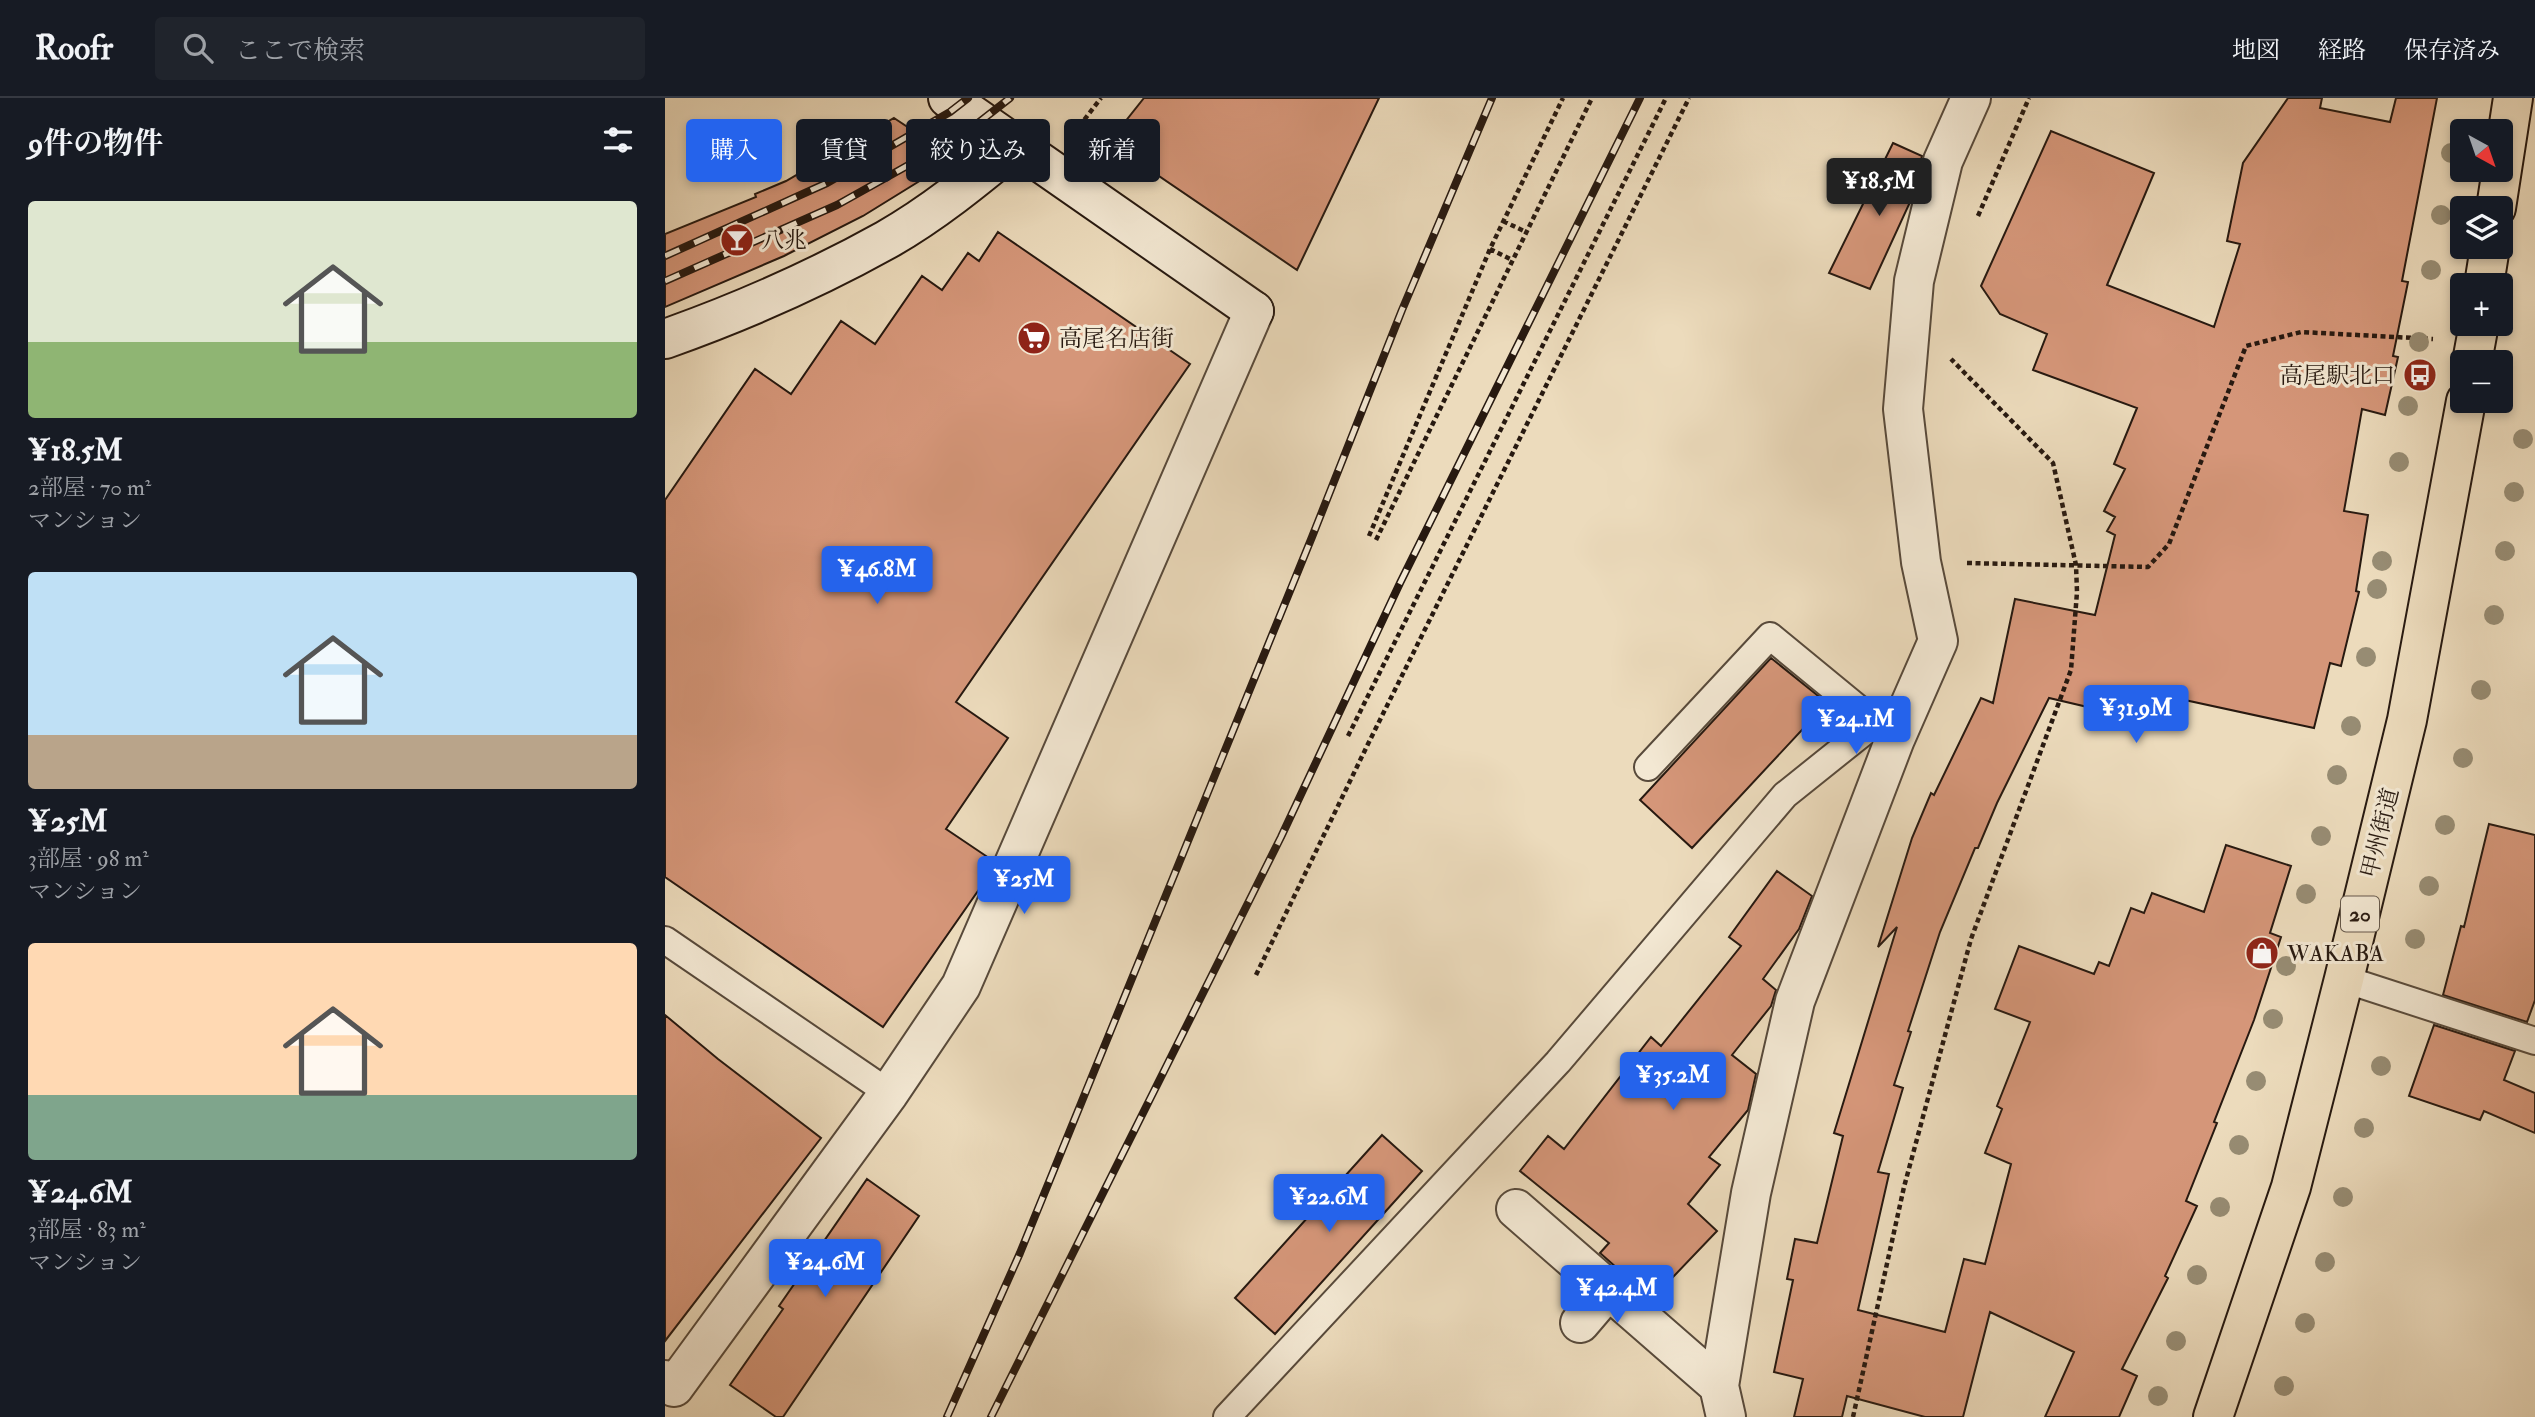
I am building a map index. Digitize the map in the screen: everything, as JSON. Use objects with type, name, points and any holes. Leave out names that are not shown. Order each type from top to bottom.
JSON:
[{"type":"highway","points":[[2498,196],[2513,98]]},
{"type":"highway","name":"甲州街道","points":[[2213,1417],[2291,1187],[2344,979],[2407,720],[2464,413]]},
{"type":"street","points":[[1723,1402],[1751,1193],[1795,1001],[1885,731],[1938,641],[1921,562],[1903,409],[1914,281],[1943,161],[1971,98]]},
{"type":"street","points":[[960,102],[982,119]]},
{"type":"street","points":[[665,1380],[674,1387],[889,1093],[961,986],[1254,311],[1050,169]]},
{"type":"street","points":[[665,339],[719,320],[887,239],[970,182]]},
{"type":"street","points":[[1516,1209],[1609,1289],[1723,1402]]},
{"type":"street","points":[[1580,1323],[1609,1289]]},
{"type":"lane","points":[[1227,1417],[1558,1062],[1785,795],[1885,731],[1770,636],[1648,767]]},
{"type":"lane","points":[[665,940],[889,1093]]},
{"type":"lane","points":[[2344,979],[2535,1041]]},
{"type":"path","points":[[1084,119],[1101,98]]},
{"type":"path","points":[[1369,536],[1490,249],[1563,98]]},
{"type":"path","points":[[1376,540],[1592,98]]},
{"type":"path","points":[[1348,736],[1666,98]]},
{"type":"path","points":[[1256,975],[1374,731],[1689,98]]},
{"type":"path","points":[[1977,219],[2029,98]]},
{"type":"path","points":[[1503,221],[1526,232]]},
{"type":"path","points":[[1490,249],[1512,260]]},
{"type":"path","points":[[1921,562],[2148,567],[2169,544],[2246,346],[2301,332],[2476,342]]},
{"type":"path","points":[[1853,1417],[1904,1188],[1971,939],[2071,670],[2077,592],[2075,565],[2053,463],[1943,352]]},
{"type":"building","points":[[1144,98],[1379,98],[1297,270],[1160,177],[1160,119],[1127,119]]},
{"type":"building","points":[[2288,98],[2322,98],[2320,108],[2390,122],[2396,98],[2437,98],[2402,281],[2408,282],[2393,356],[2398,357],[2385,415],[2362,409],[2344,511],[2368,515],[2356,591],[2359,592],[2341,666],[2330,663],[2314,728],[2180,699],[2173,727],[2049,698],[1978,848],[1975,848],[1940,932],[1908,1031],[1911,1032],[1894,1085],[1903,1088],[1878,1172],[1889,1174],[1858,1310],[1945,1332],[1964,1259],[1985,1264],[2011,1164],[1985,1153],[2002,1109],[1997,1106],[2030,1022],[1995,1009],[2019,946],[2094,974],[2099,962],[2109,966],[2131,908],[2144,913],[2152,893],[2204,912],[2226,845],[2291,866],[2270,933],[2281,937],[2254,1020],[2214,1122],[2217,1123],[2186,1201],[2197,1206],[2165,1276],[2168,1278],[2122,1369],[2137,1376],[2119,1417],[2045,1417],[2074,1352],[1990,1312],[1963,1417],[1925,1417],[1847,1396],[1842,1417],[1794,1417],[1803,1379],[1774,1372],[1793,1280],[1787,1279],[1795,1239],[1817,1243],[1843,1136],[1834,1133],[1897,927],[1878,947],[1912,838],[1931,793],[1934,795],[1981,698],[1993,703],[2015,599],[2095,615],[2115,535],[2107,531],[2115,517],[2104,511],[2125,469],[2114,464],[2137,408],[2033,370],[2047,334],[2000,314],[1981,286],[2051,131],[2154,173],[2107,285],[2214,327],[2240,244],[2227,241],[2243,163]]},
{"type":"building","points":[[892,119],[906,126],[906,182],[918,182],[863,216],[784,256],[665,307],[665,234],[756,197],[755,194],[796,175],[796,182],[892,182]]},
{"type":"building","points":[[1893,143],[1922,156],[1911,200],[1870,289],[1829,273]]},
{"type":"building","points":[[998,232],[1190,364],[956,702],[1008,738],[946,829],[992,860],[980,888],[883,1027],[665,877],[665,500],[755,369],[791,394],[841,321],[875,344],[922,276],[942,290],[968,253],[979,261]]},
{"type":"building","points":[[1771,658],[1827,703],[1692,848],[1640,800]]},
{"type":"building","points":[[2489,824],[2535,835],[2535,1000],[2527,1022],[2443,995],[2461,926],[2464,927]]},
{"type":"building","points":[[1777,871],[1812,896],[1799,929],[1763,979],[1776,990],[1771,1006],[1732,1055],[1756,1074],[1748,1110],[1709,1157],[1720,1165],[1688,1204],[1717,1231],[1652,1299],[1600,1253],[1609,1243],[1520,1171],[1548,1136],[1564,1149],[1651,1037],[1661,1046],[1741,946],[1729,937]]},
{"type":"building","points":[[665,1015],[821,1138],[665,1341]]},
{"type":"building","points":[[2434,1025],[2515,1051],[2504,1080],[2535,1093],[2535,1133],[2484,1111],[2480,1120],[2409,1096]]},
{"type":"building","points":[[1382,1135],[1422,1171],[1275,1334],[1235,1298]]},
{"type":"building","points":[[867,1179],[919,1216],[783,1417],[776,1417],[730,1385],[783,1309],[779,1306]]},
{"type":"railway","points":[[665,256],[827,183],[950,112],[968,98]]},
{"type":"railway","points":[[665,281],[837,205],[964,134],[1010,98]]},
{"type":"railway","points":[[947,1417],[1020,1253],[1402,310],[1492,98]]},
{"type":"railway","points":[[991,1417],[1281,837],[1400,583],[1640,98]]},
{"type":"place","name":"八兆","points":[[737,240]]},
{"type":"place","name":"高尾名店街","points":[[1034,338]]},
{"type":"place","name":"高尾駅北口","points":[[2420,375]]},
{"type":"place","name":"WAKABA","points":[[2262,953]]}]
